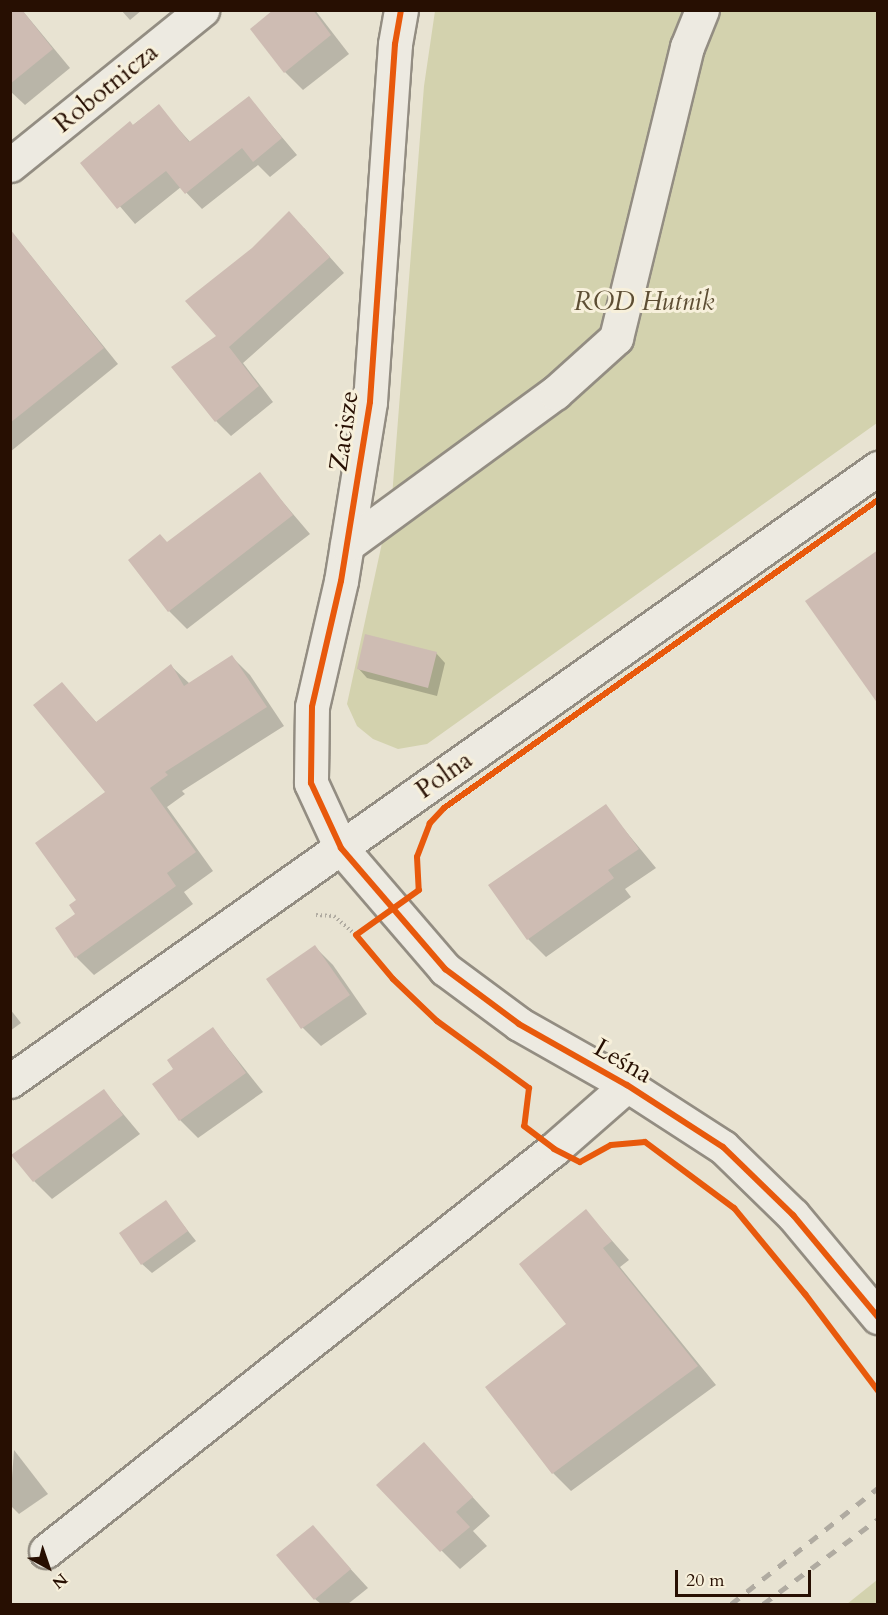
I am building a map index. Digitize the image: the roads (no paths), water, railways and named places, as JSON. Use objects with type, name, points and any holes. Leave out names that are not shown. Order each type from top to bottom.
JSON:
[{"type":"street","name":"Robotnicza","points":[[10,165],[202,10]]},
{"type":"street","name":"Zacisze","points":[[341,848],[311,783],[312,707],[347,545],[370,402],[395,44],[401,10]]},
{"type":"street","points":[[347,545],[555,393],[616,338],[687,47],[702,10]]},
{"type":"street","name":"Polna","points":[[10,1081],[878,468]]},
{"type":"street","name":"Leśna","points":[[341,848],[391,910],[445,969],[519,1024],[627,1084],[723,1147],[793,1215],[878,1317]]},
{"type":"street","points":[[46,1551],[554,1149],[627,1084]]},
{"type":"railway","points":[[731,1604],[878,1488]]},
{"type":"railway","points":[[763,1604],[878,1519]]},
{"type":"park label","name":"ROD Hutnik","points":[[644,302]]}]
